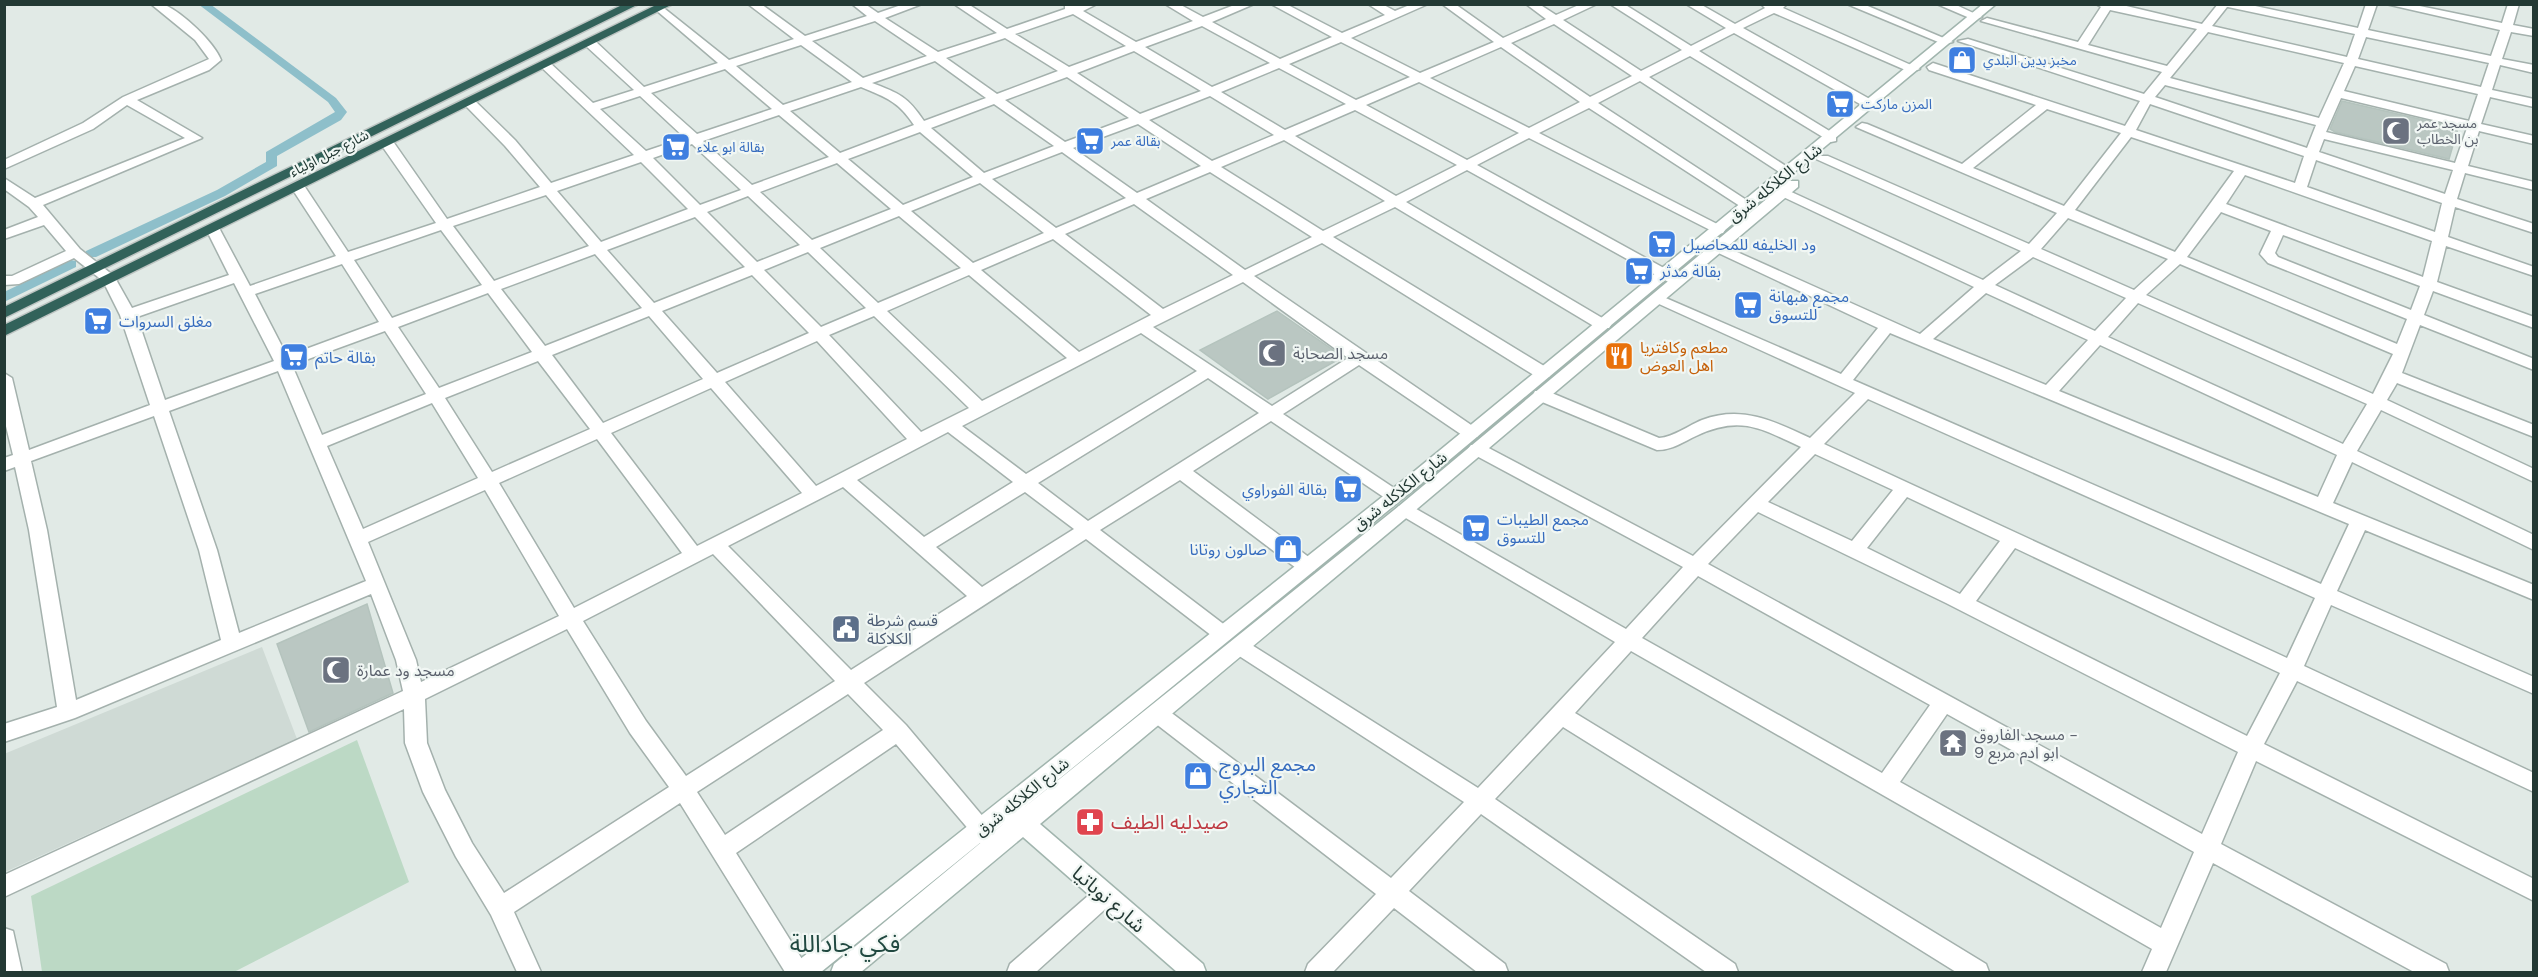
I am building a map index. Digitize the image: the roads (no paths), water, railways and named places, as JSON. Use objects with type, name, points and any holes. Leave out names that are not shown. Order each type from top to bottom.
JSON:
[{"type":"highway","name":"شارع جبل اولياء","points":[[4,313],[634,4]]},
{"type":"highway","name":"شارع جبل اولياء","points":[[4,331],[664,6]]},
{"type":"street","points":[[4,165],[88,126],[128,100],[205,68],[215,60],[213,53],[199,39],[156,4]]},
{"type":"street","points":[[753,4],[862,83],[897,97],[906,104],[922,126],[982,178],[1162,316]]},
{"type":"street","points":[[857,4],[1064,146],[1474,441],[2207,851],[2437,972]]},
{"type":"street","points":[[593,107],[917,4]]},
{"type":"street","points":[[959,4],[1068,72],[1321,237],[1544,373]]},
{"type":"street","points":[[128,315],[346,259],[1007,34],[1070,8],[1092,4]]},
{"type":"street","points":[[1170,4],[1671,278]]},
{"type":"street","points":[[4,465],[598,248],[1249,4]]},
{"type":"street","points":[[1276,4],[1530,133],[1718,239],[1887,326],[2534,593]]},
{"type":"street","points":[[1373,4],[1395,15]]},
{"type":"street","points":[[317,443],[436,398],[982,178],[1210,92],[1423,4]]},
{"type":"street","points":[[1448,4],[1589,102],[1746,206]]},
{"type":"street","points":[[1531,4],[1787,173]]},
{"type":"street","points":[[358,539],[602,433],[819,334],[1557,21],[1592,4]]},
{"type":"street","points":[[1615,4],[1831,138]]},
{"type":"street","points":[[1691,4],[1871,105]]},
{"type":"street","points":[[1852,4],[1955,41],[2147,99],[2534,229]]},
{"type":"street","points":[[1942,4],[1985,14],[2322,129],[2534,186]]},
{"type":"street","name":"شارع الكلاكله شرق","points":[[1718,239],[1746,206],[1914,69],[1955,41],[1985,14],[2006,4]]},
{"type":"street","points":[[1922,340],[1983,286],[2031,251],[2066,212],[2129,131],[2147,99],[2226,4],[2534,69]]},
{"type":"street","points":[[2300,189],[2311,155],[2351,63],[2360,32],[2372,4]]},
{"type":"street","points":[[2391,4],[2534,33]]},
{"type":"street","points":[[2323,505],[2347,453],[2393,375],[2429,283],[2450,200],[2486,93],[2493,61],[2514,4]]},
{"type":"street","points":[[2081,46],[2104,5],[2534,103]]},
{"type":"street","points":[[664,6],[727,64],[969,271],[1078,360]]},
{"type":"street","points":[[4,887],[414,695],[572,618],[1162,316],[1642,77],[1773,6],[1914,69]]},
{"type":"street","points":[[1070,8],[1604,325]]},
{"type":"street","name":"شارع الكلاكله شرق","points":[[803,972],[1007,809],[1232,641],[1474,441],[1544,373],[1604,325],[1671,278],[1718,239],[1782,193],[1933,67],[1955,41]]},
{"type":"street","points":[[590,43],[810,246],[981,410]]},
{"type":"street","points":[[545,65],[593,107],[645,158],[752,269],[819,334],[920,441]]},
{"type":"street","points":[[1933,67],[2242,169],[2534,273]]},
{"type":"street","points":[[2336,93],[2534,140]]},
{"type":"street","points":[[34,204],[193,141],[195,138],[128,100]]},
{"type":"street","points":[[469,102],[510,143],[651,310],[813,494]]},
{"type":"street","points":[[1964,169],[2045,104]]},
{"type":"street","points":[[1862,127],[2401,351]]},
{"type":"street","points":[[387,143],[445,226],[694,555]]},
{"type":"street","points":[[1823,159],[2377,402],[2534,476]]},
{"type":"street","points":[[2048,393],[2136,296],[2177,259],[2218,206],[2242,169]]},
{"type":"street","points":[[4,182],[34,204],[75,252],[109,279],[128,315],[159,410],[182,466],[208,550],[232,644]]},
{"type":"street","points":[[298,188],[490,481],[524,542],[638,727],[684,790],[798,972]]},
{"type":"street","points":[[1782,193],[2347,453],[2534,543]]},
{"type":"street","points":[[2218,206],[2534,323]]},
{"type":"street","points":[[4,235],[48,218]]},
{"type":"street","points":[[213,229],[283,363],[377,584],[406,660],[414,695],[416,742],[434,792],[464,850],[500,908],[529,972]]},
{"type":"street","points":[[2280,230],[2267,254],[2272,260],[2534,365]]},
{"type":"street","points":[[4,280],[14,281],[75,252]]},
{"type":"street","name":"شارع الكلاكله شرق","points":[[1474,441],[1541,395],[1656,299],[1671,278]]},
{"type":"street","points":[[1656,299],[2534,686]]},
{"type":"street","points":[[1843,382],[1887,326]]},
{"type":"street","points":[[1143,327],[1209,370],[1400,503],[1628,640],[2166,944]]},
{"type":"street","points":[[500,908],[981,597],[1359,358]]},
{"type":"street","points":[[922,547],[1209,370]]},
{"type":"street","points":[[2393,375],[2534,432]]},
{"type":"street","points":[[4,378],[23,458],[52,608],[68,712]]},
{"type":"street","points":[[1317,972],[1393,895],[1561,715],[1696,565],[1865,392]]},
{"type":"street","points":[[1541,395],[1648,442],[1665,444],[1724,419],[1739,418],[1755,421],[1814,446],[2534,783]]},
{"type":"street","points":[[950,425],[1232,641],[1480,801],[1726,972]]},
{"type":"street","points":[[1180,471],[1307,566]]},
{"type":"street","points":[[845,479],[981,597]]},
{"type":"street","points":[[1855,550],[1904,489]]},
{"type":"street","name":"شارع الكلاكله شرق","points":[[843,972],[1158,714],[1307,566],[1400,503]]},
{"type":"street","points":[[1757,504],[1964,603],[2250,750],[2534,891]]},
{"type":"street","points":[[2154,972],[2250,750],[2292,670],[2360,520]]},
{"type":"street","points":[[1964,603],[2011,538]]},
{"type":"street","points":[[714,544],[898,731],[982,830],[999,846]]},
{"type":"street","points":[[4,733],[68,712],[377,584]]},
{"type":"street","points":[[1885,786],[1942,704]]},
{"type":"street","points":[[1158,714],[1496,972]]},
{"type":"street","points":[[1561,715],[1977,972]]},
{"type":"street","points":[[721,850],[898,731]]},
{"type":"street","name":"شارع نوباتيا","points":[[1007,809],[1194,972]]},
{"type":"street","points":[[1019,972],[1105,895]]},
{"type":"street","points":[[4,939],[10,972]]},
{"type":"waterway","points":[[91,254],[221,193],[273,163],[270,155],[337,118],[341,112],[332,100],[203,4]]},
{"type":"waterway","points":[[4,298],[71,264]]},
{"type":"place","name":"مخبز بدين البلدي","points":[[1962,60]]},
{"type":"place","name":"المزن ماركت","points":[[1840,104]]},
{"type":"place","name":"مسجد عمر بن الخطاب","points":[[2396,131]]},
{"type":"place","name":"بقالة عمر","points":[[1090,141]]},
{"type":"place","name":"بقالة ابو علاء","points":[[676,147]]},
{"type":"place","name":"ود الخليفه للمحاصيل","points":[[1662,244]]},
{"type":"place","name":"بقالة مدثر","points":[[1639,271]]},
{"type":"place","name":"مجمع هبهانة للتسوق","points":[[1748,305]]},
{"type":"place","name":"مغلق السروات","points":[[98,321]]},
{"type":"place","name":"مسجد الصحابة","points":[[1272,353]]},
{"type":"place","name":"مطعم وكافتريا اهل العوض","points":[[1619,356]]},
{"type":"place","name":"بقالة حاتم","points":[[294,357]]},
{"type":"place","name":"بقالة الفوراوي","points":[[1348,489]]},
{"type":"place","name":"مجمع الطيبات للتسوق","points":[[1476,528]]},
{"type":"place","name":"صالون روتانا","points":[[1288,549]]},
{"type":"place","name":"قسم شرطة الكلاكلة","points":[[846,629]]},
{"type":"place","name":"مسجد ود عمارة","points":[[336,670]]},
{"type":"place","name":"مسجد الفاروق - ابو ادم مربع 9","points":[[1953,743]]},
{"type":"place","name":"مجمع البروج التجاري","points":[[1198,776]]},
{"type":"place","name":"صيدليه الطيف","points":[[1090,822]]},
{"type":"district","name":"فكي جاداللة","points":[[845,943]]}]
